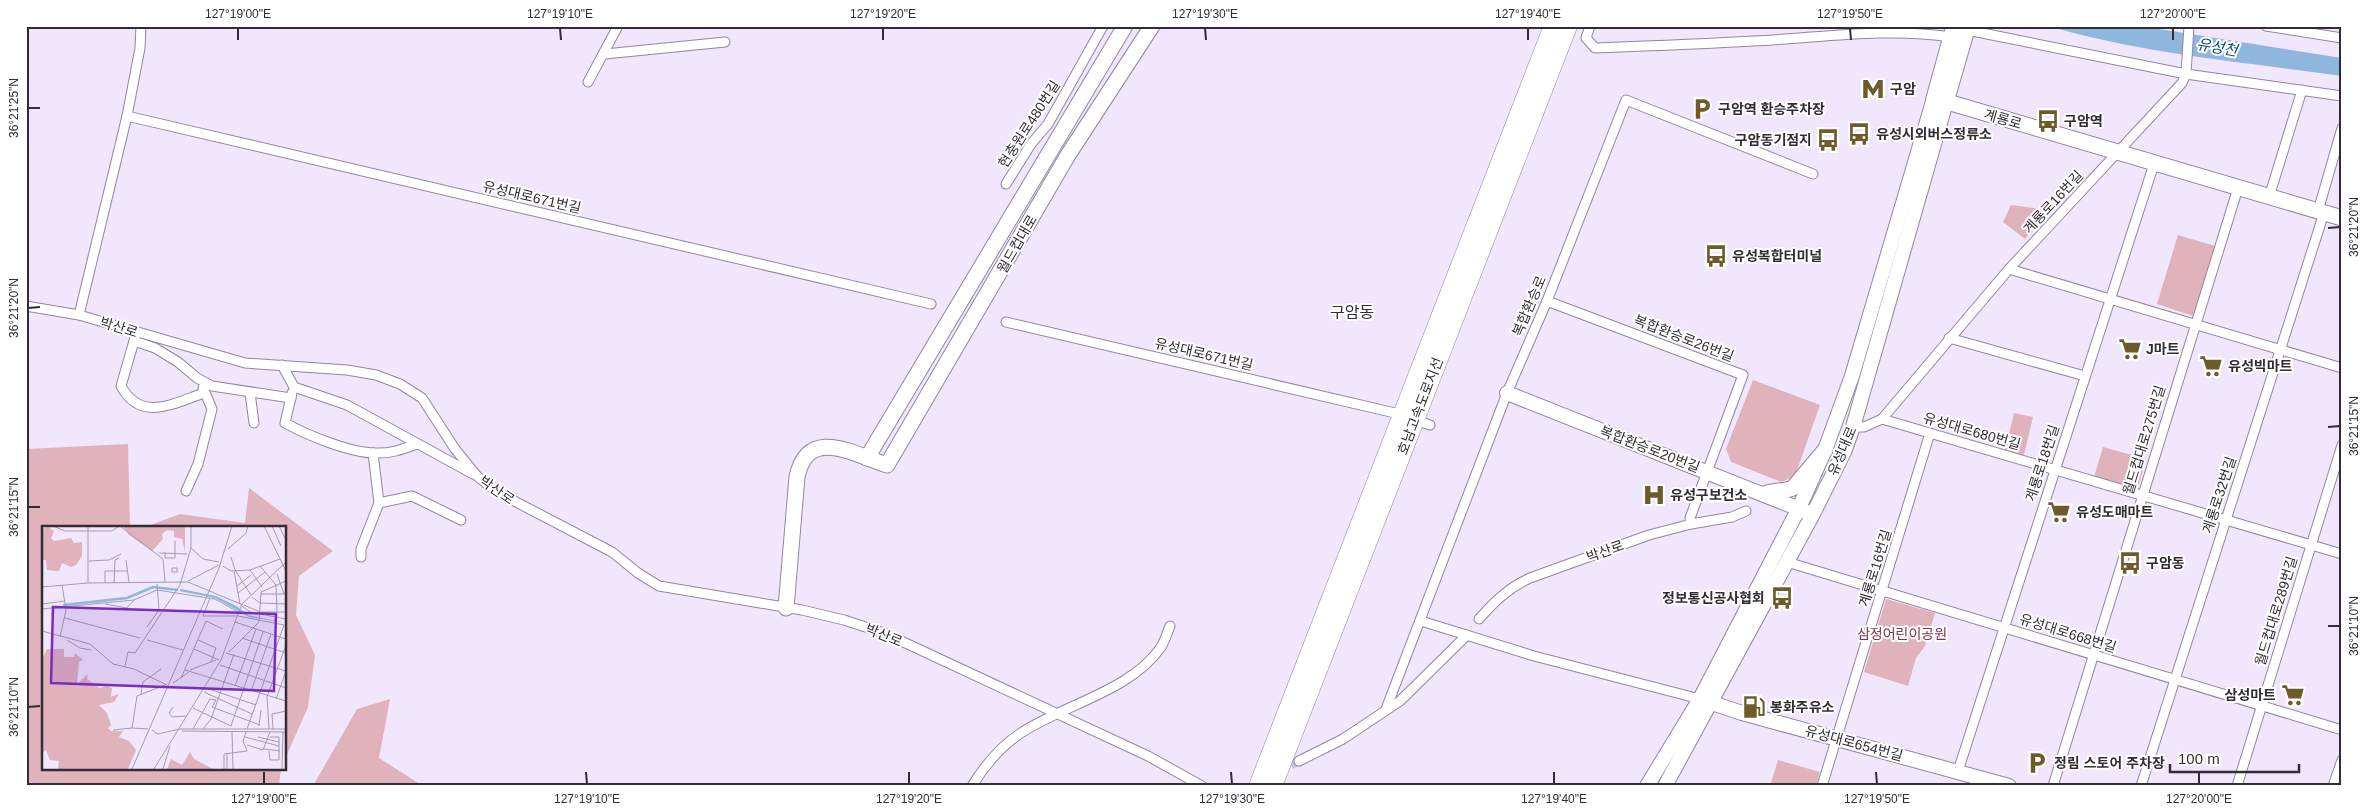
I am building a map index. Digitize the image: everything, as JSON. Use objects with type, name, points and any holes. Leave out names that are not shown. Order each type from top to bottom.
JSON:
[{"type":"highway","name":"호남고속도로지선","points":[[1258,786],[1553,26]]},
{"type":"highway","name":"호남고속도로지선","points":[[1272,786],[1568,26]]},
{"type":"main road","name":"월드컵대로","points":[[1125,26],[867,458],[887,465],[1068,155],[1152,26]]},
{"type":"main road","points":[[1940,100],[1960,30]]},
{"type":"main road","name":"계룡로","points":[[1940,100],[2342,218]]},
{"type":"main road","points":[[786,608],[799,467],[805,457],[813,451],[822,448],[841,447],[867,458]]},
{"type":"main road","points":[[1764,494],[1774,490],[1793,488],[1825,450]]},
{"type":"street","points":[[79,315],[127,116],[140,48],[141,26]]},
{"type":"street","points":[[588,82],[605,54],[618,26]]},
{"type":"street","name":"현충원로480번길","points":[[1006,184],[1031,144],[1048,124],[1104,26]]},
{"type":"street","points":[[1590,26],[1586,38],[1595,48],[1756,41],[1855,34],[1924,34],[1960,30],[2186,74],[2342,96]]},
{"type":"street","points":[[2118,153],[2182,83],[2186,74],[2189,26]]},
{"type":"street","points":[[2266,26],[2342,38]]},
{"type":"street","points":[[605,54],[725,42]]},
{"type":"street","points":[[2269,198],[2302,90]]},
{"type":"street","name":"복합환승로","points":[[1386,709],[1508,393],[1547,301],[1626,100],[1813,174]]},
{"type":"street","name":"유성대로","points":[[1647,786],[1706,701],[1787,562],[1844,452],[1853,427],[1940,100]]},
{"type":"street","name":"유성대로","points":[[1666,786],[1796,507],[1825,450],[1852,376],[1940,100]]},
{"type":"street","name":"유성대로671번길","points":[[127,116],[931,304]]},
{"type":"street","points":[[2321,212],[2342,128]]},
{"type":"street","name":"계룡로16번길","points":[[1949,338],[2009,269],[2118,153]]},
{"type":"street","name":"계룡로18번길","points":[[1958,771],[2154,164]]},
{"type":"street","name":"월드컵대로275번길","points":[[2053,786],[2141,495],[2238,188]]},
{"type":"street","name":"계룡로32번길","points":[[2141,786],[2280,349],[2321,212]]},
{"type":"street","points":[[2009,269],[2342,368]]},
{"type":"street","name":"복합환승로26번길","points":[[1547,301],[1743,375],[1706,471]]},
{"type":"street","name":"박산로","points":[[26,306],[79,315],[135,336],[245,363],[347,370],[376,375],[400,384],[422,398],[455,450],[477,476],[497,492],[522,507],[612,552],[638,573],[659,586],[844,620],[884,633],[1148,756],[1202,786]]},
{"type":"street","name":"유성대로671번길","points":[[1006,322],[1395,414]]},
{"type":"street","points":[[204,393],[162,408],[148,409],[125,394],[120,386],[135,336],[201,381],[212,386],[291,398]]},
{"type":"street","points":[[1853,427],[1864,427],[1882,419],[1949,338],[2085,376]]},
{"type":"street","points":[[282,365],[294,387],[347,405],[407,436],[417,444],[477,476]]},
{"type":"street","points":[[186,491],[198,464],[212,409],[204,393],[201,381]]},
{"type":"street","points":[[294,387],[285,423],[304,433],[373,453],[396,452],[417,444]]},
{"type":"street","points":[[250,393],[254,423]]},
{"type":"street","name":"복합환승로20번길","points":[[1508,393],[1796,507]]},
{"type":"street","name":"유성대로680번길","points":[[1882,419],[2342,554]]},
{"type":"street","name":"계룡로16번길","points":[[1822,786],[1930,433]]},
{"type":"street","name":"월드컵대로289번길","points":[[2237,786],[2342,445]]},
{"type":"street","points":[[361,557],[361,549],[379,503],[373,453]]},
{"type":"street","points":[[1691,524],[1690,518],[1706,471]]},
{"type":"street","points":[[379,503],[412,496],[461,520]]},
{"type":"street","points":[[1796,507],[1813,514]]},
{"type":"street","name":"박산로","points":[[1479,620],[1495,601],[1512,586],[1530,578],[1648,535],[1691,524],[1732,517],[1746,511]]},
{"type":"street","name":"유성대로668번길","points":[[1787,562],[2342,730]]},
{"type":"street","points":[[1421,622],[1534,656],[1706,701]]},
{"type":"street","points":[[972,786],[982,770],[999,750],[1021,733],[1058,713],[1122,683],[1161,647],[1170,626]]},
{"type":"street","points":[[1300,761],[1343,739],[1400,701],[1467,635]]},
{"type":"street","name":"유성대로654번길","points":[[1706,701],[1742,714],[2009,786]]},
{"type":"street","points":[[2333,786],[2342,760]]},
{"type":"green space","points":[[2011,205],[2049,210],[2025,239],[2003,222]]},
{"type":"green space","points":[[2178,235],[2215,246],[2193,316],[2157,304]]},
{"type":"green space","points":[[1753,380],[1820,405],[1795,476],[1781,482],[1731,462],[1726,449]]},
{"type":"green space","points":[[2014,413],[2033,417],[2024,455],[2005,450]]},
{"type":"green space","points":[[128,444],[130,526],[42,526],[42,770],[281,770],[279,786],[26,786],[26,449]]},
{"type":"green space","points":[[2103,447],[2146,459],[2139,484],[2134,488],[2094,477]]},
{"type":"green space","points":[[249,488],[333,551],[299,576],[296,615],[315,655],[308,707],[286,757],[286,526],[148,526],[180,514],[245,523]]},
{"type":"green space","name":"삼정어린이공원","points":[[1886,599],[1935,613],[1925,646],[1916,658],[1908,686],[1864,672]]},
{"type":"green space","points":[[390,699],[379,758],[423,786],[313,786],[357,709]]},
{"type":"green space","points":[[1778,760],[1820,772],[1816,786],[1770,786]]},
{"type":"water","name":"유성천","points":[[2049,26],[2140,26],[2342,58],[2342,76],[2120,44]]},
{"type":"tunnel","points":[[1279,771],[1299,761]]},
{"type":"place","name":"구암","points":[[1873,89]]},
{"type":"place","name":"구암역 환승주차장","points":[[1702,109]]},
{"type":"place","name":"구암역","points":[[2048,121]]},
{"type":"place","name":"유성시외버스정류소","points":[[1859,134]]},
{"type":"place","name":"구암동기점지","points":[[1828,140]]},
{"type":"place","name":"유성복합터미널","points":[[1716,256]]},
{"type":"place","name":"J마트","points":[[2130,349]]},
{"type":"place","name":"유성빅마트","points":[[2211,366]]},
{"type":"place","name":"유성구보건소","points":[[1654,495]]},
{"type":"place","name":"유성도매마트","points":[[2059,512]]},
{"type":"place","name":"구암동","points":[[2130,563]]},
{"type":"place","name":"정보통신공사협회","points":[[1782,598]]},
{"type":"place","name":"삼성마트","points":[[2293,695]]},
{"type":"place","name":"봉화주유소","points":[[1754,707]]},
{"type":"place","name":"정림 스토어 주차장","points":[[2037,763]]},
{"type":"district","name":"구암동","points":[[1352,312]]}]
